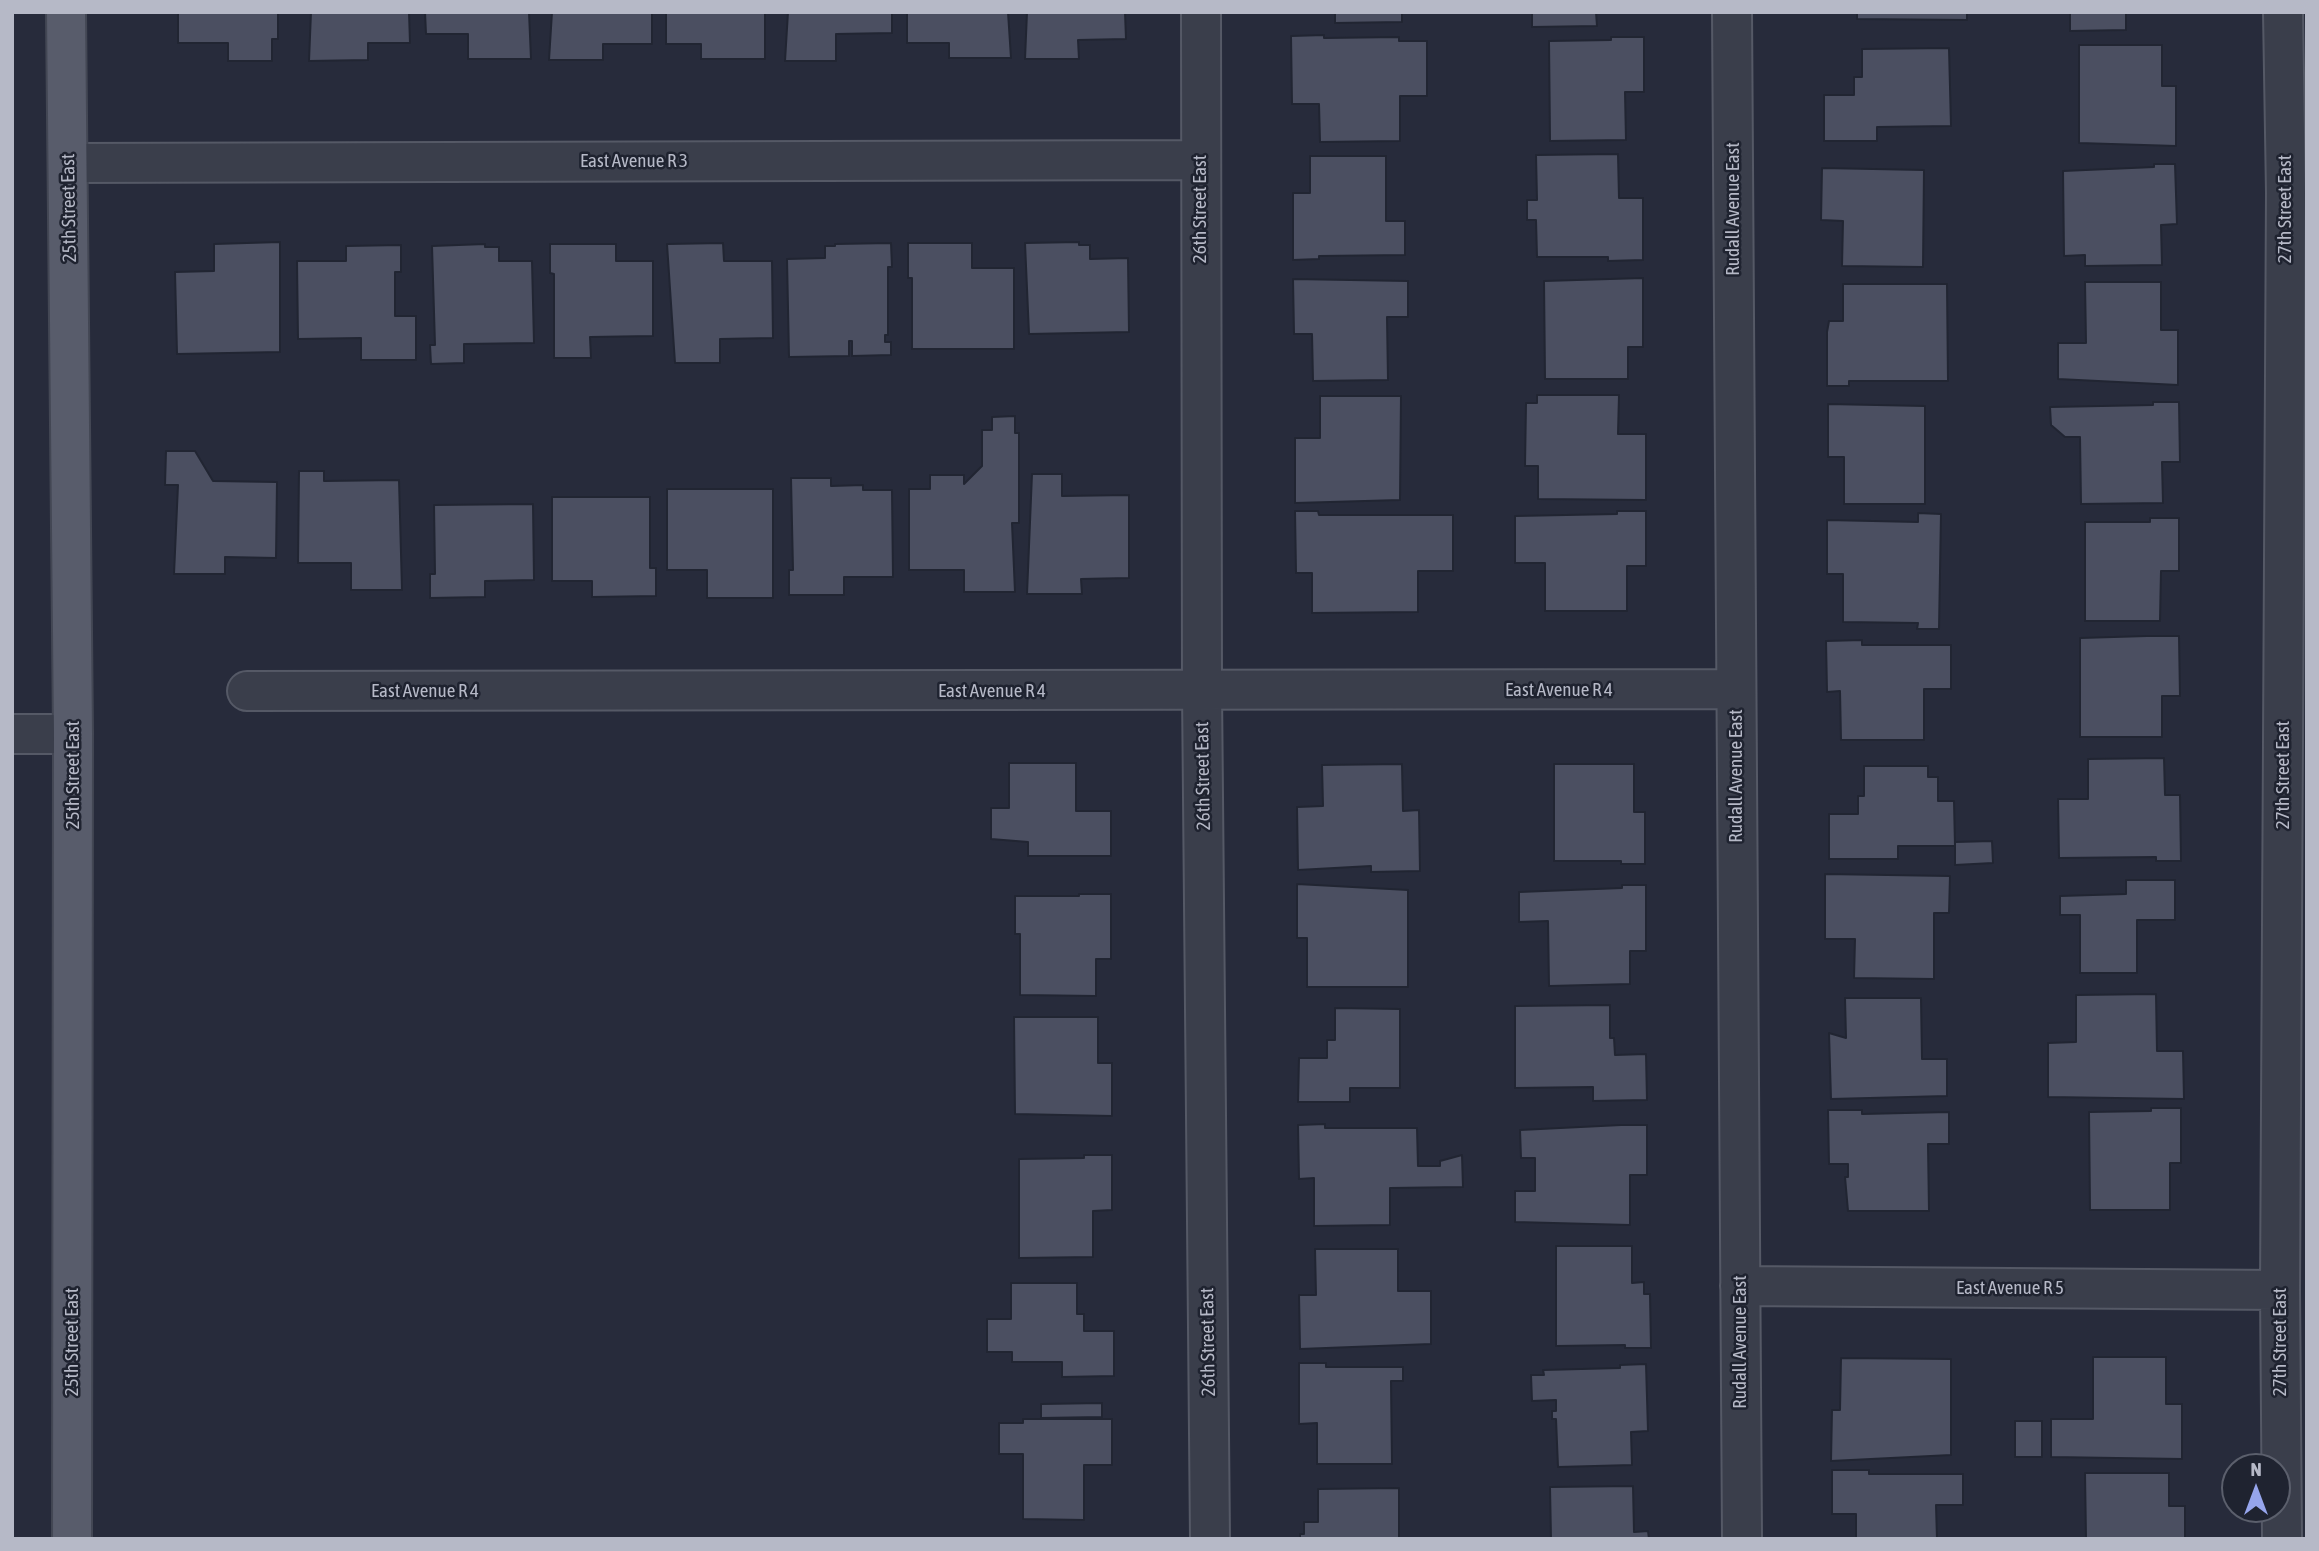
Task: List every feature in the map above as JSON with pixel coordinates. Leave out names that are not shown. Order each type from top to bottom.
[{"type":"main road","name":"25th Street East","points":[[66,12],[73,734],[72,1539]]},
{"type":"street","name":"26th Street East","points":[[1200,12],[1202,691],[1210,1539]]},
{"type":"street","name":"Rudall Avenue East","points":[[1732,12],[1742,1539]]},
{"type":"street","name":"27th Street East","points":[[2282,1539],[2293,1353],[2280,1290],[2294,1060],[2296,193],[2283,12]]},
{"type":"street","name":"East Avenue R 3","points":[[69,163],[1199,160]]},
{"type":"street","name":"East Avenue R 4","points":[[247,691],[1735,689]]},
{"type":"street","points":[[12,734],[73,734]]},
{"type":"street","name":"East Avenue R 5","points":[[1740,1286],[2280,1290]]},
{"type":"building","points":[[178,12],[278,12],[278,39],[272,39],[272,61],[228,61],[228,43],[178,43]]},
{"type":"building","points":[[311,12],[409,12],[410,43],[368,43],[368,60],[309,61]]},
{"type":"building","points":[[425,12],[529,12],[531,59],[468,59],[468,34],[426,34]]},
{"type":"building","points":[[552,12],[652,12],[652,44],[603,44],[603,60],[549,60]]},
{"type":"building","points":[[666,12],[765,12],[765,59],[701,59],[701,44],[666,44]]},
{"type":"building","points":[[788,12],[892,12],[892,33],[836,34],[836,61],[785,61]]},
{"type":"building","points":[[907,12],[1008,12],[1011,58],[949,58],[949,43],[907,43]]},
{"type":"building","points":[[1027,12],[1125,12],[1126,39],[1078,40],[1079,59],[1025,59]]},
{"type":"building","points":[[1335,12],[1402,12],[1402,22],[1335,23]]},
{"type":"building","points":[[1532,12],[1596,12],[1597,26],[1532,27]]},
{"type":"building","points":[[1857,12],[1967,12],[1967,20],[1857,19]]},
{"type":"building","points":[[2070,12],[2126,12],[2126,30],[2070,31]]},
{"type":"building","points":[[1324,35],[1324,38],[1399,37],[1399,41],[1427,41],[1427,96],[1400,96],[1400,141],[1320,142],[1319,104],[1292,104],[1291,36]]},
{"type":"building","points":[[1611,37],[1644,37],[1644,92],[1625,92],[1626,140],[1550,141],[1549,41],[1611,40]]},
{"type":"building","points":[[2079,45],[2162,45],[2162,86],[2176,86],[2176,146],[2079,143]]},
{"type":"building","points":[[1949,48],[1951,126],[1877,127],[1877,141],[1824,141],[1824,95],[1854,95],[1854,77],[1862,77],[1862,49]]},
{"type":"building","points":[[1618,154],[1619,198],[1643,198],[1643,260],[1537,257],[1536,220],[1527,220],[1527,200],[1537,200],[1536,155]]},
{"type":"building","points":[[1310,156],[1386,156],[1386,221],[1405,221],[1405,255],[1319,256],[1319,259],[1293,260],[1293,193],[1310,193]]},
{"type":"building","points":[[2154,164],[2175,164],[2177,224],[2161,225],[2162,265],[2085,266],[2085,255],[2064,256],[2063,171],[2154,167]]},
{"type":"building","points":[[1822,168],[1924,170],[1923,267],[1842,266],[1843,221],[1821,220]]},
{"type":"building","points":[[280,242],[280,352],[177,354],[175,272],[214,271],[214,244]]},
{"type":"building","points":[[1079,242],[1079,245],[1090,245],[1090,259],[1128,258],[1129,332],[1029,334],[1025,243]]},
{"type":"building","points":[[723,243],[724,261],[772,261],[773,338],[720,339],[720,363],[675,363],[667,244]]},
{"type":"building","points":[[891,243],[892,267],[888,267],[888,335],[885,335],[885,342],[891,342],[891,355],[852,356],[852,341],[849,341],[849,356],[789,357],[787,259],[825,258],[825,246],[835,244]]},
{"type":"building","points":[[908,243],[972,243],[972,268],[1014,268],[1014,349],[912,349],[912,278],[908,278]]},
{"type":"building","points":[[485,244],[485,247],[499,247],[499,261],[532,261],[534,343],[464,344],[464,363],[431,364],[430,345],[435,345],[432,246]]},
{"type":"building","points":[[550,244],[616,244],[616,261],[653,261],[653,336],[590,337],[591,358],[554,358],[554,274],[550,273]]},
{"type":"building","points":[[401,245],[401,272],[395,272],[395,316],[416,316],[416,360],[361,360],[361,338],[298,339],[297,261],[346,261],[346,246]]},
{"type":"building","points":[[1643,278],[1643,347],[1628,347],[1628,379],[1545,379],[1544,281]]},
{"type":"building","points":[[1293,279],[1408,281],[1408,317],[1387,317],[1388,380],[1313,381],[1312,334],[1294,334]]},
{"type":"building","points":[[2085,282],[2161,282],[2161,330],[2178,330],[2178,385],[2058,379],[2058,343],[2086,343]]},
{"type":"building","points":[[1843,284],[1947,284],[1948,381],[1849,381],[1849,386],[1827,386],[1827,332],[1829,321],[1843,321]]},
{"type":"building","points":[[1537,395],[1619,395],[1618,434],[1646,434],[1646,500],[1538,499],[1538,466],[1525,466],[1526,403],[1537,403]]},
{"type":"building","points":[[1320,396],[1401,396],[1400,500],[1295,503],[1295,438],[1320,438]]},
{"type":"building","points":[[2153,402],[2179,402],[2180,462],[2162,462],[2163,503],[2081,504],[2080,437],[2065,437],[2051,425],[2050,407],[2153,405]]},
{"type":"building","points":[[1828,404],[1925,406],[1925,504],[1844,504],[1844,457],[1828,457]]},
{"type":"building","points":[[1015,416],[1015,433],[1019,433],[1019,523],[1012,523],[1015,592],[964,592],[964,570],[909,570],[909,489],[930,489],[930,475],[964,475],[964,484],[982,466],[982,430],[992,430],[992,417]]},
{"type":"building","points":[[166,451],[195,451],[213,481],[277,482],[276,558],[225,557],[225,574],[174,574],[178,485],[165,485]]},
{"type":"building","points":[[299,471],[324,471],[324,481],[399,480],[402,590],[351,590],[351,563],[298,563]]},
{"type":"building","points":[[1032,474],[1062,474],[1062,496],[1129,495],[1129,578],[1081,579],[1082,594],[1027,594]]},
{"type":"building","points":[[791,478],[831,478],[831,486],[863,485],[863,490],[892,490],[893,577],[844,577],[844,595],[789,595],[789,570],[793,570]]},
{"type":"building","points":[[667,489],[773,489],[773,598],[707,598],[707,570],[667,570]]},
{"type":"building","points":[[552,497],[650,497],[650,568],[656,568],[656,596],[592,597],[592,581],[552,581]]},
{"type":"building","points":[[533,504],[534,580],[485,581],[485,597],[430,598],[430,574],[435,574],[434,505]]},
{"type":"building","points":[[1295,511],[1318,511],[1319,515],[1453,515],[1453,571],[1418,571],[1418,612],[1312,613],[1312,573],[1296,573]]},
{"type":"building","points":[[1617,511],[1646,511],[1646,566],[1627,566],[1627,611],[1545,611],[1545,563],[1515,563],[1515,516],[1617,514]]},
{"type":"building","points":[[1918,513],[1941,514],[1939,629],[1917,629],[1918,623],[1843,622],[1843,574],[1827,574],[1827,520],[1918,522]]},
{"type":"building","points":[[2150,518],[2179,518],[2179,571],[2161,571],[2160,621],[2085,621],[2085,522],[2150,522]]},
{"type":"building","points":[[2179,636],[2180,696],[2162,696],[2162,737],[2080,737],[2080,638]]},
{"type":"building","points":[[1862,640],[1862,645],[1951,645],[1951,689],[1924,689],[1924,740],[1841,740],[1840,691],[1827,692],[1826,641]]},
{"type":"building","points":[[2164,758],[2165,795],[2180,795],[2181,861],[2156,861],[2156,857],[2059,858],[2058,799],[2088,799],[2088,759]]},
{"type":"building","points":[[1009,763],[1076,763],[1076,811],[1111,811],[1111,856],[1028,856],[1028,842],[991,839],[991,808],[1009,808]]},
{"type":"building","points":[[1402,764],[1403,811],[1419,810],[1420,871],[1371,872],[1371,866],[1298,870],[1297,807],[1323,806],[1322,765]]},
{"type":"building","points":[[1554,764],[1634,764],[1634,812],[1645,812],[1645,864],[1621,864],[1621,861],[1554,861]]},
{"type":"building","points":[[1864,766],[1928,766],[1928,777],[1938,777],[1938,801],[1954,801],[1955,846],[1898,846],[1898,859],[1829,859],[1829,814],[1858,814],[1858,796],[1864,796]]},
{"type":"building","points":[[1992,841],[1993,863],[1955,865],[1955,842]]},
{"type":"building","points":[[1825,874],[1950,876],[1949,913],[1934,913],[1934,979],[1854,978],[1855,939],[1825,939]]},
{"type":"building","points":[[2126,880],[2175,880],[2175,920],[2137,920],[2137,973],[2080,973],[2080,915],[2060,915],[2060,896],[2126,894]]},
{"type":"building","points":[[1297,884],[1408,890],[1408,987],[1307,987],[1307,938],[1297,938]]},
{"type":"building","points":[[1622,885],[1646,885],[1646,951],[1630,951],[1630,984],[1549,986],[1548,921],[1519,922],[1519,892],[1622,888]]},
{"type":"building","points":[[1111,894],[1111,959],[1096,959],[1096,996],[1020,995],[1020,934],[1015,934],[1015,896]]},
{"type":"building","points":[[2156,994],[2157,1051],[2183,1051],[2184,1099],[2048,1097],[2048,1043],[2076,1042],[2076,995]]},
{"type":"building","points":[[1845,998],[1921,998],[1922,1059],[1947,1059],[1947,1096],[1831,1099],[1829,1033],[1846,1038]]},
{"type":"building","points":[[1610,1005],[1610,1038],[1614,1038],[1615,1055],[1646,1054],[1647,1100],[1593,1101],[1593,1087],[1515,1088],[1515,1006]]},
{"type":"building","points":[[1335,1008],[1400,1009],[1400,1088],[1350,1088],[1350,1102],[1298,1102],[1299,1058],[1327,1058],[1327,1040],[1335,1040]]},
{"type":"building","points":[[1014,1017],[1098,1017],[1098,1063],[1112,1063],[1112,1116],[1015,1114]]},
{"type":"building","points":[[2151,1108],[2181,1108],[2181,1163],[2170,1163],[2170,1210],[2090,1210],[2089,1112],[2151,1111]]},
{"type":"building","points":[[1828,1110],[1862,1110],[1862,1114],[1949,1112],[1949,1144],[1928,1144],[1929,1211],[1848,1211],[1845,1177],[1848,1177],[1848,1164],[1829,1164]]},
{"type":"building","points":[[1325,1124],[1325,1128],[1417,1128],[1418,1166],[1440,1166],[1440,1161],[1462,1155],[1463,1187],[1390,1188],[1390,1225],[1314,1226],[1314,1178],[1299,1179],[1298,1125]]},
{"type":"building","points":[[1647,1125],[1647,1175],[1630,1175],[1630,1225],[1515,1222],[1515,1191],[1535,1191],[1535,1158],[1521,1158],[1520,1130]]},
{"type":"building","points":[[1084,1155],[1112,1155],[1112,1210],[1093,1211],[1093,1257],[1019,1258],[1019,1159],[1084,1158]]},
{"type":"building","points":[[1556,1246],[1632,1246],[1632,1283],[1644,1282],[1644,1294],[1650,1294],[1651,1348],[1625,1348],[1625,1345],[1556,1346]]},
{"type":"building","points":[[1315,1249],[1398,1249],[1398,1291],[1431,1291],[1431,1344],[1300,1349],[1299,1295],[1316,1295]]},
{"type":"building","points":[[1011,1283],[1077,1283],[1077,1314],[1084,1314],[1084,1331],[1114,1331],[1114,1376],[1062,1377],[1062,1362],[1012,1362],[1012,1352],[987,1352],[987,1319],[1011,1319]]},
{"type":"building","points":[[2093,1357],[2166,1357],[2166,1404],[2182,1404],[2182,1459],[2051,1457],[2051,1419],[2093,1419]]},
{"type":"building","points":[[1841,1358],[1951,1359],[1951,1455],[1831,1461],[1832,1410],[1840,1410]]},
{"type":"building","points":[[1299,1363],[1326,1363],[1326,1367],[1403,1367],[1403,1381],[1391,1381],[1392,1464],[1317,1464],[1317,1423],[1299,1424]]},
{"type":"building","points":[[1646,1364],[1648,1431],[1631,1432],[1632,1465],[1558,1467],[1556,1419],[1552,1419],[1552,1411],[1556,1411],[1556,1400],[1532,1401],[1531,1375],[1544,1375],[1543,1370],[1620,1368],[1620,1365]]},
{"type":"building","points":[[1102,1403],[1102,1417],[1041,1418],[1041,1404]]},
{"type":"building","points":[[1023,1419],[1112,1419],[1112,1465],[1084,1465],[1084,1520],[1023,1519],[1023,1454],[999,1454],[999,1423],[1023,1423]]},
{"type":"building","points":[[2015,1421],[2042,1421],[2042,1457],[2015,1457]]},
{"type":"building","points":[[1832,1470],[1869,1470],[1869,1474],[1963,1474],[1963,1505],[1936,1505],[1937,1539],[1856,1539],[1856,1514],[1832,1514]]},
{"type":"building","points":[[2085,1473],[2169,1473],[2169,1506],[2185,1506],[2185,1539],[2086,1539]]},
{"type":"building","points":[[1633,1486],[1634,1532],[1648,1531],[1649,1539],[1551,1539],[1550,1487]]},
{"type":"building","points":[[1399,1488],[1399,1539],[1300,1539],[1300,1534],[1304,1534],[1304,1522],[1318,1522],[1318,1489]]}]
